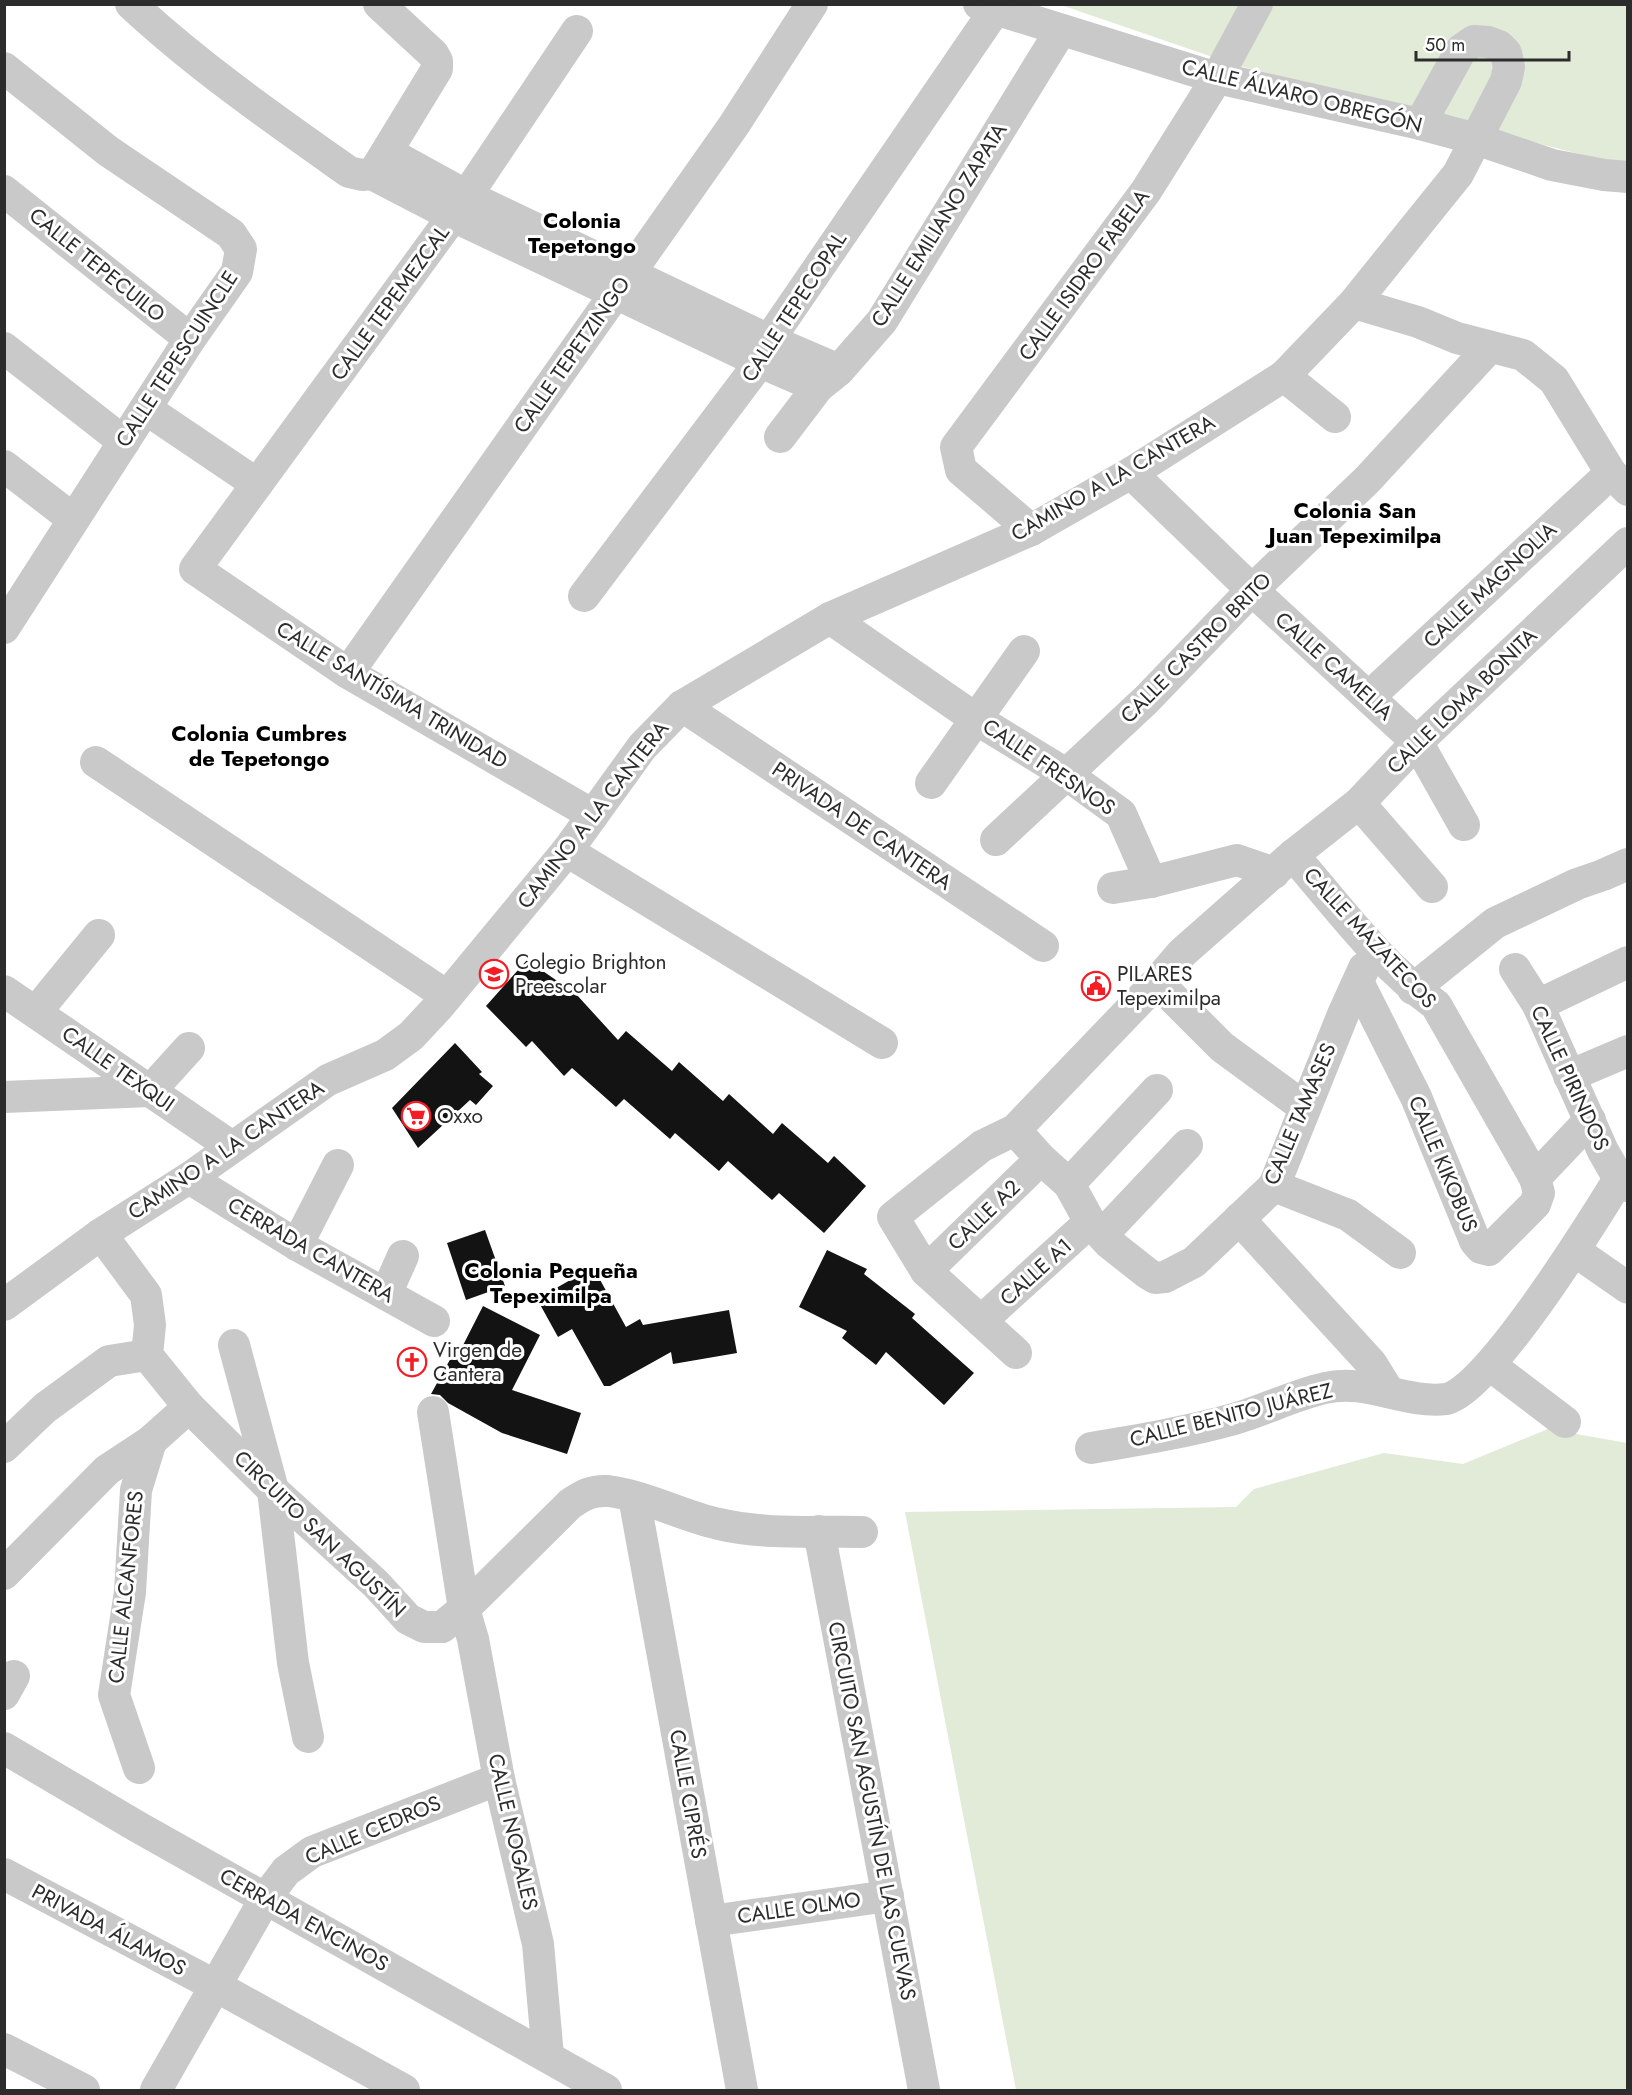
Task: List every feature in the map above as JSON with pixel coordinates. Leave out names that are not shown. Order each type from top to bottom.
[{"type":"street","points":[[131,4],[171,42],[274,119],[349,172],[362,175],[380,163],[437,69],[437,61],[433,54],[379,4]]},
{"type":"street","name":"CALLE TEPETZINGO","points":[[348,673],[734,125],[813,4]]},
{"type":"street","name":"CALLE ISIDRO FABELA","points":[[1031,530],[961,470],[956,447],[1146,191],[1217,78],[1257,4]]},
{"type":"street","name":"CALLE ÁLVARO OBREGÓN","points":[[987,7],[1217,78],[1420,124],[1476,139],[1552,165],[1628,177]]},
{"type":"street","name":"CALLE TEPECOPAL","points":[[584,597],[764,351],[987,7]]},
{"type":"street","name":"CALLE EMILIANO ZAPATA","points":[[780,437],[882,321],[1061,30]]},
{"type":"street","name":"CALLE TEPEMEZCAL","points":[[195,569],[460,206],[577,31]]},
{"type":"street","name":"CAMINO A LA CANTERA","points":[[4,1305],[101,1234],[189,1179],[328,1080],[385,1055],[411,1036],[567,851],[642,747],[682,706],[830,618],[1031,530],[1131,473],[1284,376],[1354,303],[1458,174],[1506,81],[1509,67],[1506,53],[1499,46],[1474,41],[1461,50],[1420,124]]},
{"type":"street","name":"CALLE TEPESCUINCLE","points":[[4,68],[108,151],[231,234],[241,249],[237,272],[190,339],[146,409],[8,615]]},
{"type":"street","points":[[380,163],[460,206],[764,351],[829,379]]},
{"type":"street","name":"CALLE TEPECUILO","points":[[4,191],[190,339]]},
{"type":"street","points":[[1354,303],[1418,322],[1457,338],[1523,355],[1554,380],[1619,481]]},
{"type":"street","name":"CALLE CASTRO BRITO","points":[[996,840],[1146,700],[1252,590],[1367,480],[1490,347]]},
{"type":"street","points":[[4,348],[124,442]]},
{"type":"street","points":[[1284,376],[1335,417]]},
{"type":"street","points":[[146,409],[257,484]]},
{"type":"street","points":[[4,466],[73,519]]},
{"type":"street","name":"CALLE CAMELIA","points":[[1131,473],[1252,590],[1417,741],[1464,825]]},
{"type":"street","name":"CALLE MAGNOLIA","points":[[1370,696],[1619,481]]},
{"type":"street","name":"CALLE LOMA BONITA","points":[[1015,1130],[1182,953],[1284,864],[1359,803],[1417,741],[1628,543]]},
{"type":"street","name":"CALLE SANTÍSIMA TRINIDAD","points":[[195,569],[348,673],[593,815]]},
{"type":"street","name":"CALLE FRESNOS","points":[[830,618],[976,719],[1066,774],[1121,814],[1151,882]]},
{"type":"street","name":"CALLE FRESNOS","points":[[931,783],[1024,651]]},
{"type":"street","name":"PRIVADA DE CANTERA","points":[[682,706],[1043,946]]},
{"type":"street","points":[[96,762],[447,996]]},
{"type":"street","points":[[1359,803],[1432,887]]},
{"type":"street","points":[[567,851],[882,1043]]},
{"type":"street","points":[[1113,888],[1151,882],[1238,860],[1284,864]]},
{"type":"street","name":"CALLE MAZATECOS","points":[[1284,864],[1374,948],[1413,989],[1436,1005],[1535,1178]]},
{"type":"street","points":[[1413,989],[1505,947],[1577,884],[1628,864]]},
{"type":"street","points":[[36,1012],[99,934]]},
{"type":"street","name":"CALLE PIRINDOS","points":[[1505,947],[1538,1005],[1590,1120],[1616,1145],[1623,1182]]},
{"type":"street","name":"CALLE TAMASES","points":[[1096,1229],[1147,1273],[1155,1278],[1165,1277],[1194,1262],[1274,1186],[1304,1107],[1374,948]]},
{"type":"street","points":[[1538,1005],[1628,962]]},
{"type":"street","points":[[1157,982],[1222,1047],[1304,1107]]},
{"type":"street","name":"CALLE KIKOBUS","points":[[1358,982],[1416,1097],[1474,1241],[1481,1248],[1489,1250],[1535,1204],[1539,1193],[1535,1178]]},
{"type":"street","name":"CALLE TEXQUI","points":[[4,991],[232,1147]]},
{"type":"street","points":[[4,1097],[150,1091],[189,1048]]},
{"type":"street","points":[[1569,1076],[1628,1051]]},
{"type":"street","points":[[1069,1184],[1157,1090]]},
{"type":"street","points":[[1535,1178],[1590,1120]]},
{"type":"street","points":[[1016,1353],[926,1271],[893,1217],[982,1146],[1015,1130],[1041,1159],[1069,1184],[1096,1229]]},
{"type":"street","name":"CALLE A1","points":[[981,1321],[1096,1229],[1187,1145]]},
{"type":"street","name":"CALLE A2","points":[[926,1271],[1041,1159]]},
{"type":"street","points":[[297,1245],[338,1165]]},
{"type":"street","name":"CERRADA CANTERA","points":[[189,1179],[297,1245],[434,1321]]},
{"type":"street","name":"CALLE BENITO JUÁREZ","points":[[1091,1448],[1164,1436],[1235,1418],[1326,1388],[1358,1385],[1426,1400],[1449,1399],[1465,1390],[1490,1365],[1623,1182]]},
{"type":"street","points":[[1274,1186],[1348,1215],[1400,1253]]},
{"type":"street","points":[[1239,1220],[1371,1363],[1389,1392]]},
{"type":"street","points":[[4,1447],[45,1408],[109,1361],[147,1354],[150,1325],[146,1295],[101,1234]]},
{"type":"street","points":[[1575,1251],[1628,1287]]},
{"type":"street","points":[[386,1294],[403,1256]]},
{"type":"street","points":[[234,1346],[273,1490],[293,1663],[308,1737]]},
{"type":"street","name":"CIRCUITO SAN AGUSTÍN","points":[[147,1354],[189,1407],[273,1490],[376,1584],[408,1619],[424,1627],[442,1627],[464,1609],[570,1504],[588,1492],[607,1491],[634,1497],[719,1524],[764,1530],[862,1532]]},
{"type":"street","points":[[1490,1365],[1565,1422]]},
{"type":"street","points":[[4,1574],[107,1470],[150,1441],[189,1407]]},
{"type":"street","name":"CALLE NOGALES","points":[[433,1412],[464,1609],[473,1640],[499,1779],[538,1944],[548,2056]]},
{"type":"street","name":"CALLE ALCANFORES","points":[[139,1768],[114,1695],[130,1592],[136,1490],[150,1441]]},
{"type":"street","name":"CALLE CIPRÉS","points":[[634,1497],[741,2091]]},
{"type":"street","name":"CIRCUITO SAN AGUSTÍN DE LAS CUEVAS","points":[[819,1531],[924,2091]]},
{"type":"street","name":"CERRADA ENCINOS","points":[[4,1748],[128,1822],[548,2056],[606,2091]]},
{"type":"street","name":"CALLE CEDROS","points":[[156,2091],[214,1985],[286,1870],[312,1852],[499,1779]]},
{"type":"street","name":"PRIVADA ÁLAMOS","points":[[4,1874],[214,1985]]},
{"type":"street","name":"CALLE OLMO","points":[[711,1921],[888,1896]]},
{"type":"street","points":[[214,1985],[404,2091]]},
{"type":"street","points":[[4,2049],[84,2091]]},
{"type":"green space","points":[[1061,5],[1627,5],[1627,165],[1236,65]]},
{"type":"green space","points":[[1548,1429],[1627,1443],[1627,2090],[1016,2090],[905,1512],[1236,1507],[1254,1489],[1384,1453],[1463,1464]]},
{"type":"building","points":[[527,960],[576,994],[618,1040],[626,1031],[672,1071],[679,1062],[723,1101],[729,1094],[773,1134],[782,1123],[828,1163],[834,1156],[866,1186],[824,1233],[779,1193],[772,1200],[728,1161],[719,1171],[675,1133],[670,1139],[624,1099],[616,1107],[572,1068],[564,1076],[532,1041],[526,1047],[486,1006]]},
{"type":"building","points":[[455,1043],[482,1072],[479,1074],[493,1086],[476,1105],[470,1100],[418,1148],[392,1108]]},
{"type":"building","points":[[485,1230],[505,1286],[466,1300],[447,1243]]},
{"type":"building","points":[[827,1250],[867,1269],[864,1274],[915,1314],[912,1318],[974,1373],[944,1405],[886,1352],[876,1365],[842,1338],[847,1331],[799,1307]]},
{"type":"building","points":[[593,1267],[626,1327],[640,1319],[643,1325],[729,1310],[737,1353],[673,1364],[671,1352],[610,1386],[604,1386],[572,1329],[558,1337],[537,1299]]},
{"type":"building","points":[[483,1306],[540,1335],[512,1390],[581,1413],[567,1454],[502,1433],[448,1403],[440,1395],[431,1394],[452,1356],[456,1359]]},
{"type":"place","name":"Colegio Brighton Preescolar","points":[[494,974]]},
{"type":"place","name":"PILARES Tepeximilpa","points":[[1096,986]]},
{"type":"place","name":"Oxxo","points":[[416,1116]]},
{"type":"place","name":"Virgen de Cantera","points":[[412,1362]]},
{"type":"district","name":"Colonia Tepetongo","points":[[582,232]]},
{"type":"district","name":"Colonia San Juan Tepeximilpa","points":[[1355,522]]},
{"type":"district","name":"Colonia Cumbres de Tepetongo","points":[[259,746]]},
{"type":"district","name":"Colonia Pequeña Tepeximilpa","points":[[551,1282]]}]
